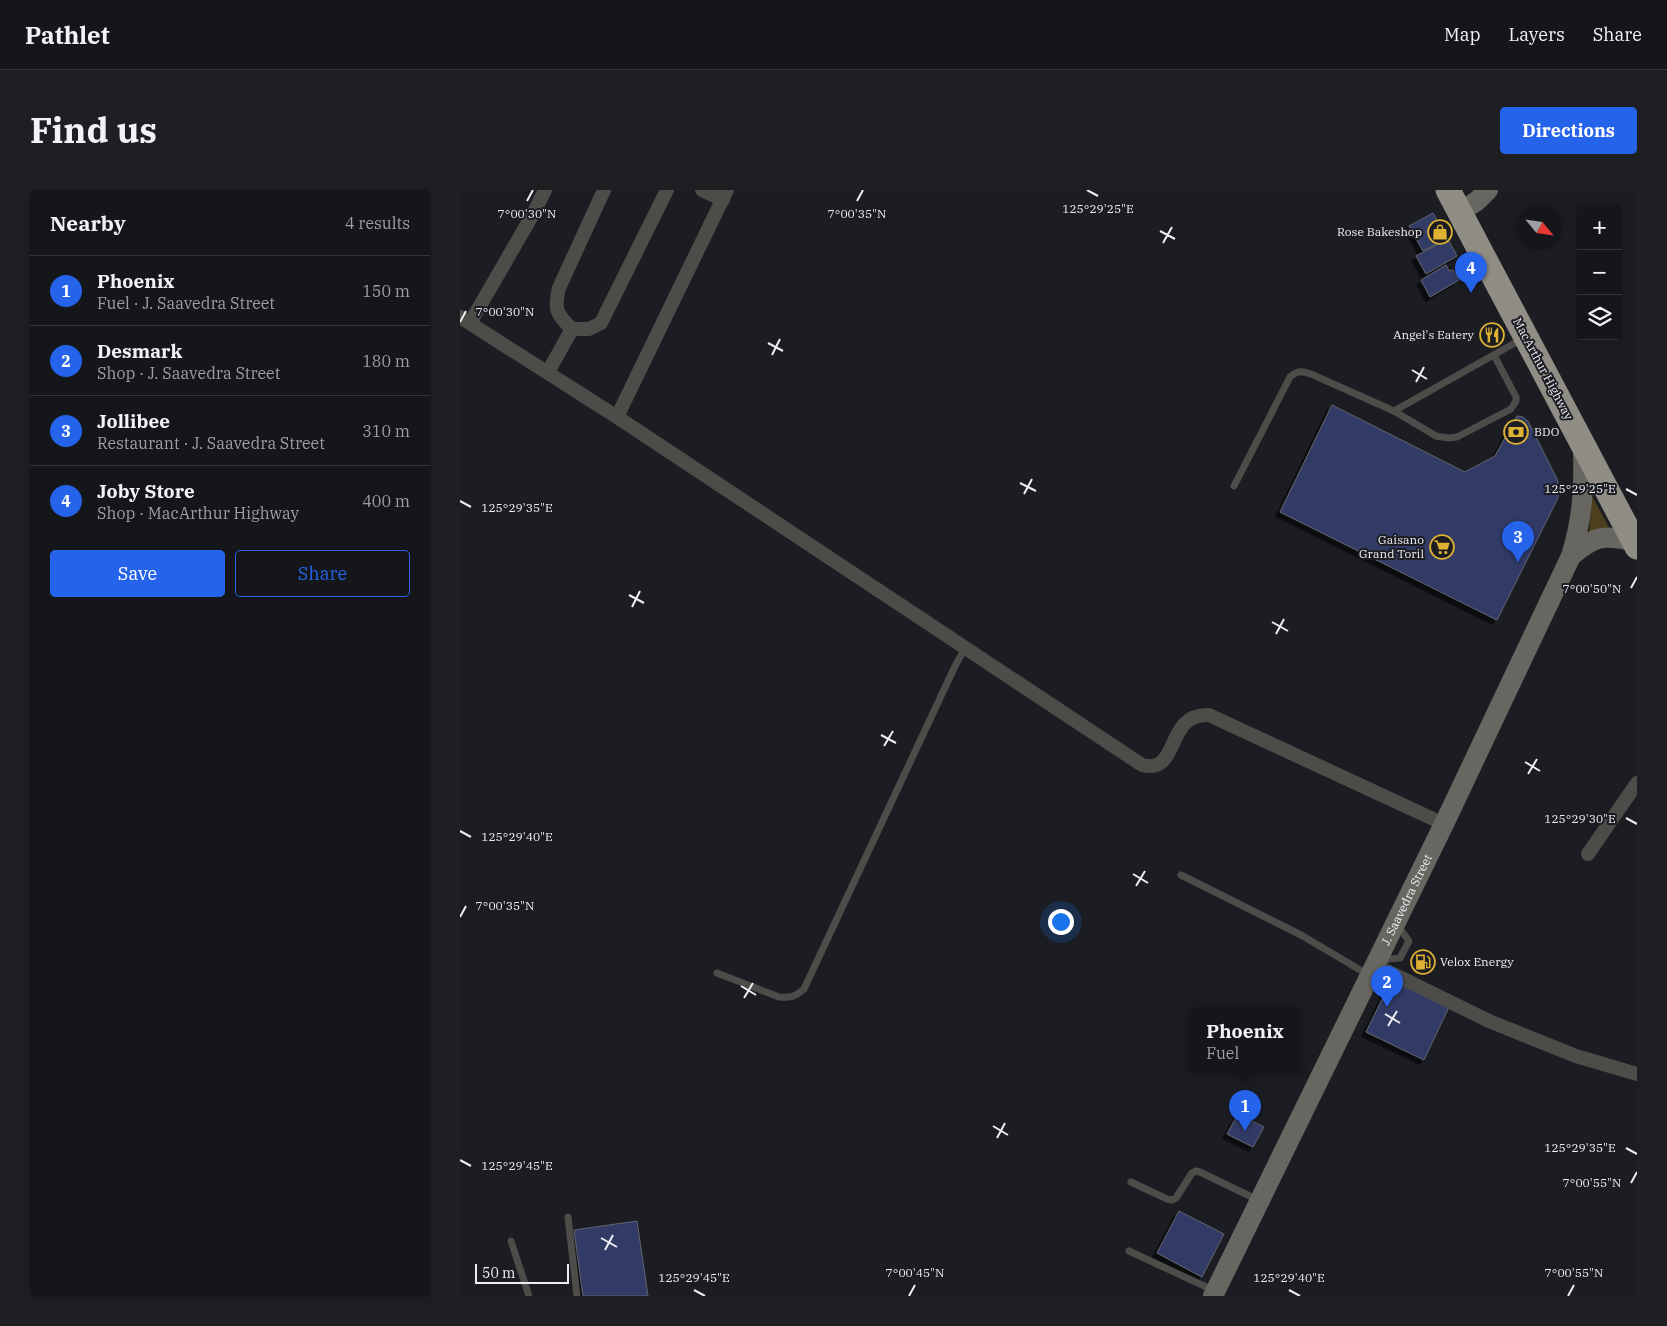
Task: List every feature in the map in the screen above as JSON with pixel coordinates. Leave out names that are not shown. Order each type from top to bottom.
[{"type":"highway","name":"MacArthur Highway","points":[[1448,190],[1635,544]]},
{"type":"main road","points":[[1460,212],[1488,190]]},
{"type":"main road","name":"J. Saavedra Street","points":[[1214,1294],[1396,924],[1571,556],[1583,501],[1582,444]]},
{"type":"main road","name":"J. Saavedra Street","points":[[1571,556],[1589,542],[1602,537],[1635,544]]},
{"type":"street","points":[[545,190],[533,214],[465,320],[617,417],[1142,765],[1158,766],[1165,760],[1182,726],[1190,718],[1199,715],[1209,715],[1444,824]]},
{"type":"street","points":[[604,190],[558,288],[555,304],[562,319],[572,329],[589,329],[600,323],[667,190]]},
{"type":"street","points":[[617,417],[725,195],[702,190]]},
{"type":"street","points":[[548,372],[572,329]]},
{"type":"street","points":[[1588,854],[1637,783]]},
{"type":"street","points":[[1374,967],[1490,1021],[1576,1056],[1637,1074]]},
{"type":"lane","points":[[1394,412],[1526,337]]},
{"type":"lane","points":[[1234,486],[1290,376],[1296,372],[1302,371],[1312,374],[1394,412],[1436,436],[1457,438],[1511,409],[1516,402],[1516,397],[1494,355]]},
{"type":"lane","points":[[717,972],[779,997],[788,998],[796,996],[804,989],[956,664],[966,647]]},
{"type":"lane","points":[[1181,875],[1300,935],[1374,967]]},
{"type":"lane","points":[[1131,1182],[1172,1200],[1176,1198],[1192,1173],[1200,1172],[1260,1201]]},
{"type":"lane","points":[[568,1217],[577,1296]]},
{"type":"lane","points":[[512,1241],[529,1296]]},
{"type":"lane","points":[[1129,1251],[1214,1294]]},
{"type":"shaded area","points":[[1592,496],[1609,527],[1589,532]]},
{"type":"building","points":[[1433,213],[1447,238],[1423,251],[1409,226]]},
{"type":"building","points":[[1448,239],[1457,256],[1426,274],[1416,256]]},
{"type":"building","points":[[1446,265],[1449,271],[1453,270],[1459,280],[1430,297],[1421,280]]},
{"type":"building","name":"Gaisano Grand Toril","points":[[1332,405],[1465,472],[1495,456],[1517,416],[1523,417],[1528,421],[1558,481],[1558,498],[1497,620],[1280,512]]},
{"type":"building","points":[[1392,979],[1449,1007],[1424,1060],[1366,1032]]},
{"type":"building","points":[[1238,1114],[1264,1127],[1253,1147],[1227,1134]]},
{"type":"building","points":[[1179,1211],[1224,1234],[1202,1277],[1157,1253]]},
{"type":"building","points":[[637,1221],[648,1296],[583,1296],[574,1230]]},
{"type":"place","name":"Rose Bakeshop","points":[[1440,232]]},
{"type":"place","name":"Joby Store","points":[[1471,293]]},
{"type":"place","name":"Angel's Eatery","points":[[1492,335]]},
{"type":"place","name":"BDO","points":[[1516,432]]},
{"type":"place","name":"Gaisano Grand Toril","points":[[1442,547]]},
{"type":"place","name":"Jollibee","points":[[1518,562]]},
{"type":"place","name":"Velox Energy","points":[[1423,962]]},
{"type":"place","name":"Desmark","points":[[1387,1007]]},
{"type":"place","name":"Phoenix","points":[[1245,1131]]}]
